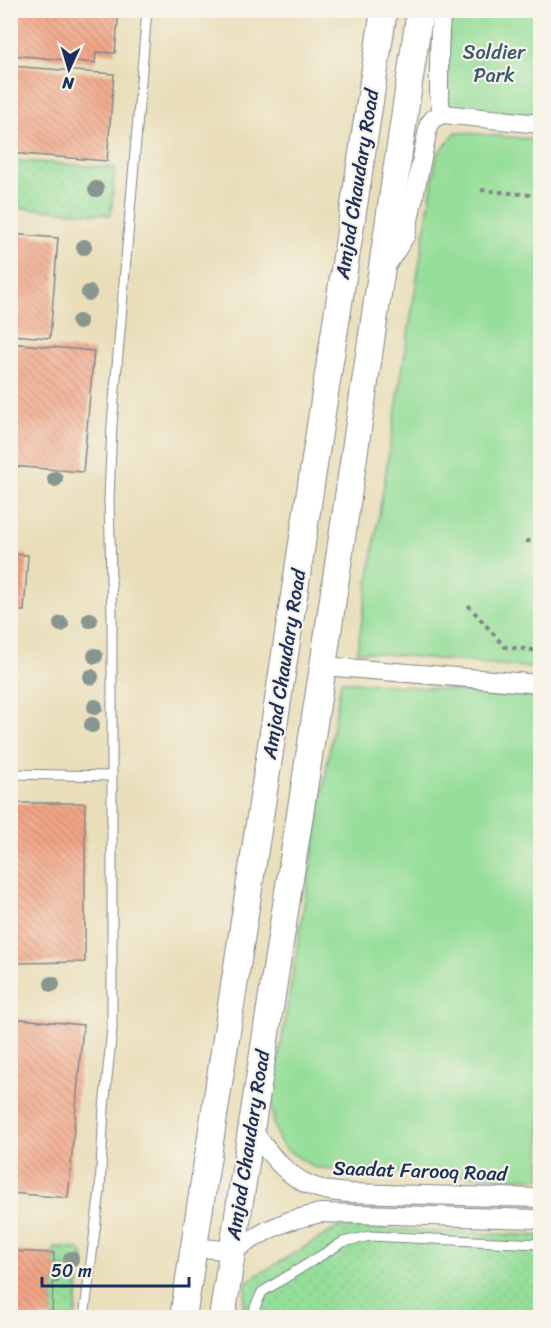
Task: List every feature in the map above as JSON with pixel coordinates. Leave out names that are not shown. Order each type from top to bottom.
[{"type":"main road","name":"Amjad Chaudary Road","points":[[183,1317],[384,10]]},
{"type":"main road","name":"Amjad Chaudary Road","points":[[222,1317],[323,666],[420,10]]},
{"type":"street","points":[[442,10],[439,56],[440,105],[443,114]]},
{"type":"street","points":[[380,276],[406,235],[429,124],[434,118],[443,114],[540,124]]},
{"type":"street","points":[[323,666],[540,684]]},
{"type":"street","name":"Saadat Farooq Road","points":[[251,1127],[265,1149],[282,1167],[303,1182],[325,1190],[349,1193],[540,1198]]},
{"type":"street","points":[[194,1247],[232,1251],[268,1230],[289,1221],[320,1213],[540,1219]]},
{"type":"lane","points":[[84,1317],[100,1190],[104,1108],[112,1029],[112,616],[109,499],[112,425],[147,10]]},
{"type":"lane","points":[[10,774],[112,776]]},
{"type":"lane","points":[[254,1317],[255,1307],[262,1293],[343,1242],[370,1236],[540,1244]]},
{"type":"path","points":[[481,190],[540,196]]},
{"type":"path","points":[[540,369],[536,398],[540,399]]},
{"type":"path","points":[[540,429],[535,460],[540,461]]},
{"type":"path","points":[[526,541],[540,542]]},
{"type":"path","points":[[468,605],[505,647],[540,651]]},
{"type":"green space","name":"Soldier Park","points":[[451,11],[540,11],[540,116],[447,107]]},
{"type":"green space","points":[[456,132],[540,140],[540,669],[357,651],[437,155]]},
{"type":"green space","points":[[10,160],[115,168],[111,215],[11,207]]},
{"type":"green space","points":[[341,681],[540,697],[540,1179],[316,1168],[287,1150],[276,1133],[272,1100]]},
{"type":"green space","points":[[339,1227],[540,1236],[540,1317],[242,1318],[247,1281]]},
{"type":"green space","points":[[54,1248],[79,1249],[83,1254],[83,1263],[75,1268],[54,1267]]},
{"type":"green space","points":[[63,1276],[77,1278],[79,1283],[75,1317],[52,1318],[53,1282],[58,1282]]},
{"type":"building","points":[[17,10],[119,10],[115,53],[96,52],[95,63],[13,55]]},
{"type":"building","points":[[10,66],[114,74],[107,161],[10,153]]},
{"type":"building","points":[[10,234],[58,238],[50,338],[10,335]]},
{"type":"building","points":[[10,343],[94,351],[83,472],[10,466]]},
{"type":"building","points":[[10,554],[28,555],[24,611],[10,610]]},
{"type":"building","points":[[10,803],[85,803],[85,962],[10,963]]},
{"type":"building","points":[[10,1018],[83,1025],[68,1198],[10,1193]]},
{"type":"building","points":[[10,1251],[54,1253],[54,1267],[59,1268],[58,1282],[53,1282],[52,1318],[10,1318]]}]
